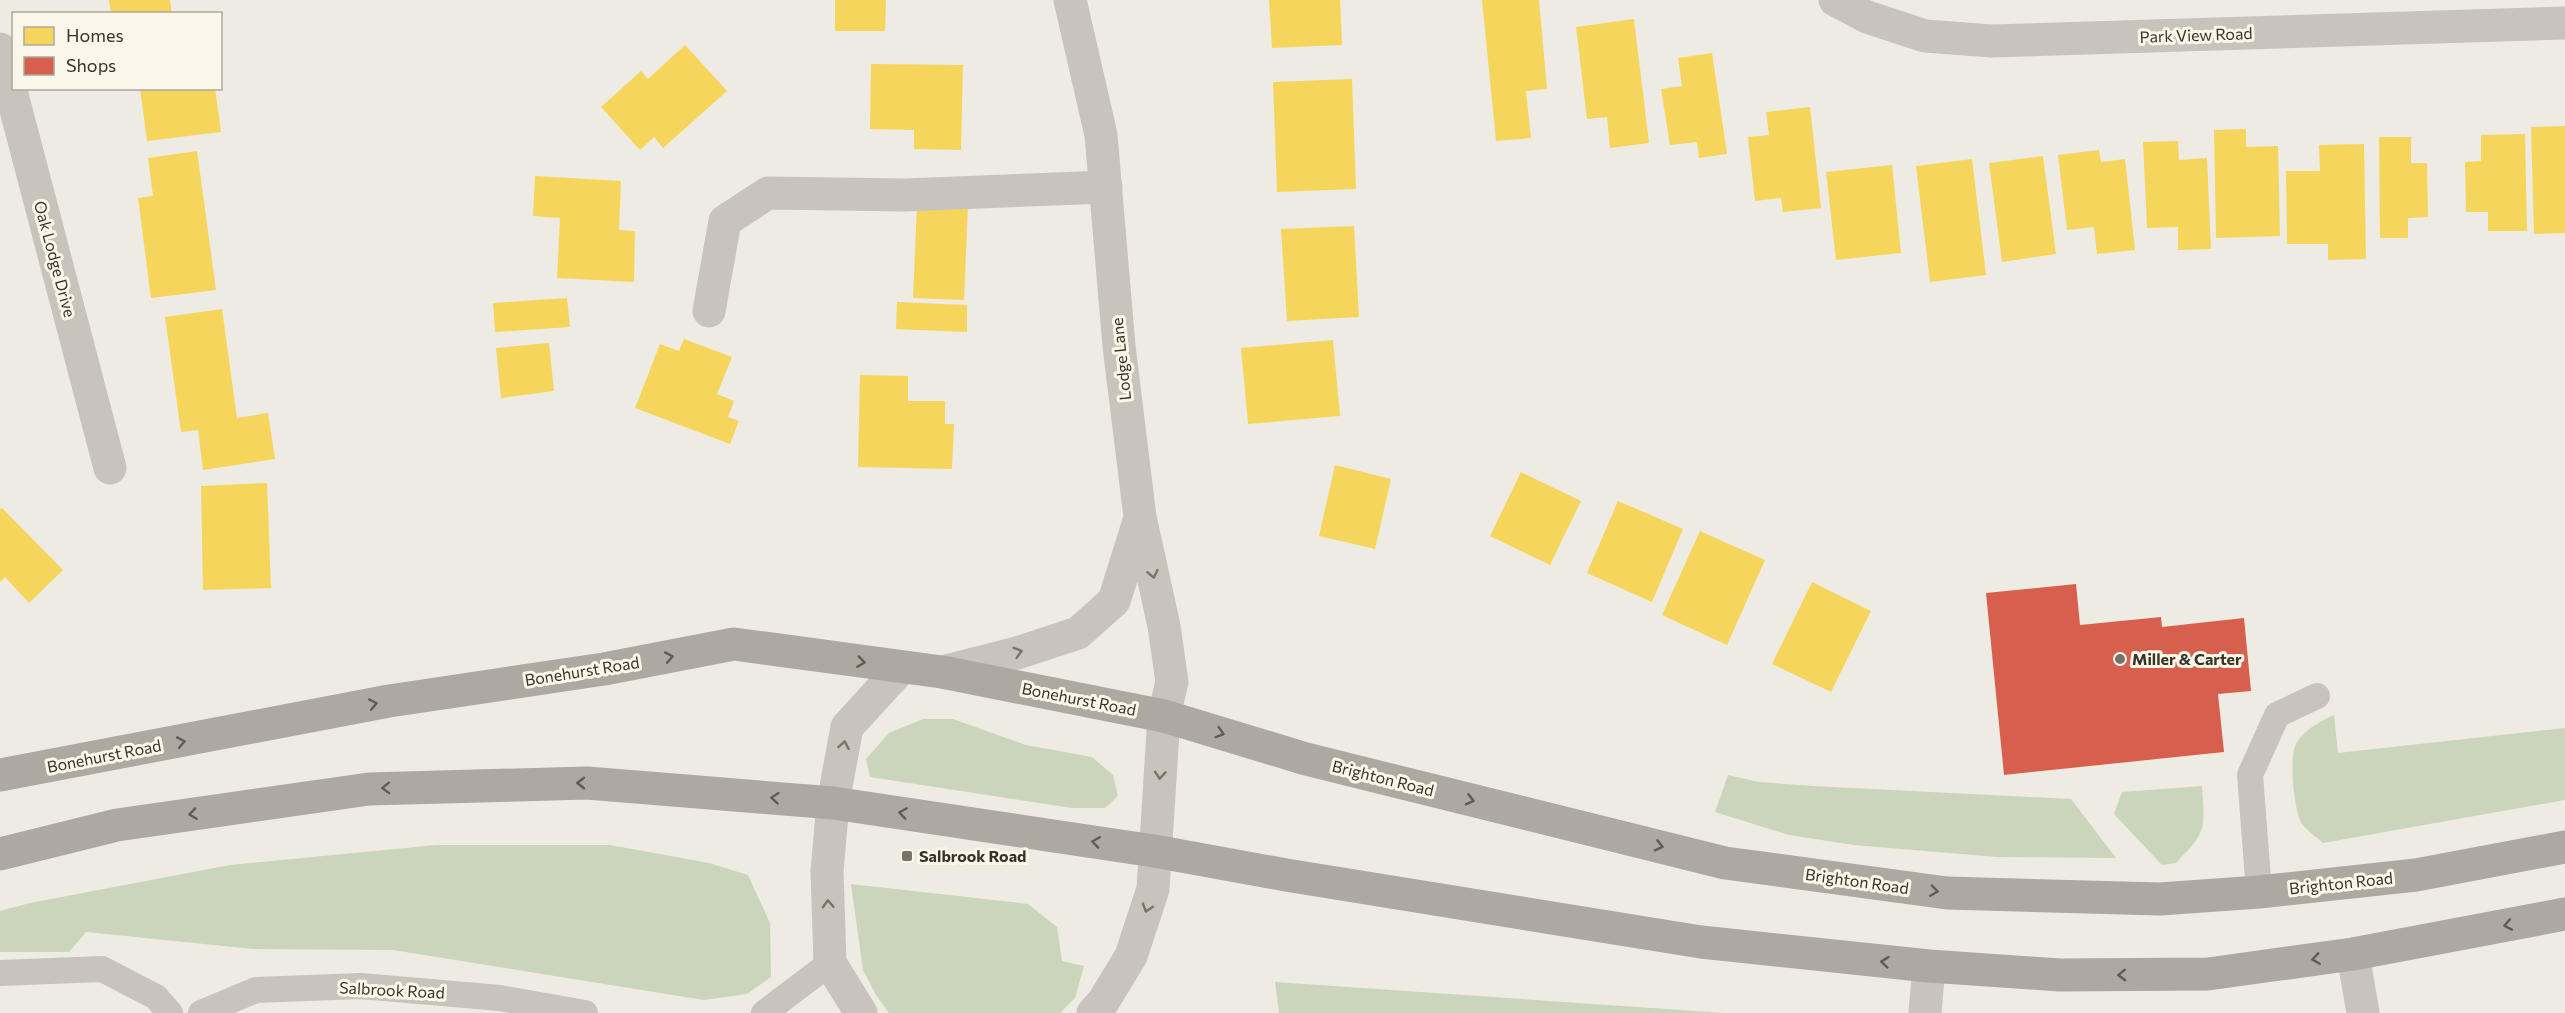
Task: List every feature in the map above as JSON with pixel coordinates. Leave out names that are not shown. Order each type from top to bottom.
[{"type":"main road","name":"Bonehurst Road","points":[[0,775],[389,701],[604,669],[734,644],[942,672],[1164,716]]},
{"type":"main road","name":"Brighton Road","points":[[1164,716],[1306,759],[1725,863],[1947,893],[2160,899],[2259,892],[2416,876],[2565,847]]},
{"type":"main road","points":[[0,854],[117,825],[369,789],[586,783],[833,803],[1154,851],[1286,875],[1701,942],[1929,966],[2060,975],[2208,974],[2353,954],[2565,914]]},
{"type":"street","name":"Lodge Lane","points":[[1070,0],[1101,135],[1119,346],[1140,517],[1164,626],[1172,682],[1164,716]]},
{"type":"street","name":"Park View Road","points":[[1835,0],[1867,17],[1925,36],[1992,41],[2561,16]]},
{"type":"street","name":"Oak Lodge Drive","points":[[0,49],[110,468]]},
{"type":"street","points":[[709,311],[725,221],[768,193],[905,195],[1106,187]]},
{"type":"street","points":[[942,672],[1017,653],[1078,633],[1114,602],[1140,517]]},
{"type":"street","points":[[861,1013],[830,963],[827,871],[833,803],[847,728],[901,668]]},
{"type":"street","points":[[1093,1013],[1103,1002],[1131,956],[1153,889],[1164,716]]},
{"type":"street","points":[[2353,954],[2363,1013]]},
{"type":"street","points":[[1925,1013],[1929,966]]},
{"type":"lane","points":[[2259,892],[2250,775],[2277,715],[2317,696]]},
{"type":"lane","points":[[764,1013],[830,963]]},
{"type":"lane","points":[[0,973],[102,969],[156,997],[170,1013]]},
{"type":"lane","name":"Salbrook Road","points":[[201,1013],[256,990],[362,986],[501,998],[585,1013]]},
{"type":"green space","points":[[2334,715],[2338,753],[2565,728],[2565,800],[2323,843],[2304,827],[2299,817],[2293,783],[2293,759],[2294,749],[2300,737]]},
{"type":"green space","points":[[923,719],[953,719],[1026,745],[1092,757],[1113,775],[1118,796],[1105,808],[1072,808],[870,777],[866,759],[889,733]]},
{"type":"green space","points":[[1728,775],[1759,782],[1813,786],[2071,799],[2116,858],[1997,857],[1854,845],[1789,835],[1715,812]]},
{"type":"green space","points":[[2202,786],[2204,812],[2202,829],[2194,844],[2176,863],[2162,865],[2114,814],[2122,792]]},
{"type":"green space","points":[[436,845],[610,845],[709,863],[748,875],[770,923],[771,977],[747,994],[704,1000],[393,950],[253,949],[86,932],[69,952],[0,952],[0,911],[30,903],[230,865]]},
{"type":"green space","points":[[851,884],[1028,904],[1057,927],[1062,961],[1084,966],[1075,998],[1060,1013],[889,1013],[876,995],[863,970]]},
{"type":"green space","points":[[1275,982],[1724,1013],[1279,1013]]},
{"type":"building: Homes","points":[[109,0],[170,0],[172,12],[111,12]]},
{"type":"building: Homes","points":[[835,0],[886,0],[885,31],[835,31]]},
{"type":"building: Homes","points":[[1269,0],[1340,0],[1342,45],[1272,48]]},
{"type":"building: Homes","points":[[1482,0],[1539,0],[1547,89],[1526,91],[1531,138],[1496,141]]},
{"type":"building: Homes","points":[[1634,19],[1649,143],[1610,148],[1607,117],[1587,119],[1576,27]]},
{"type":"building: Homes","points":[[685,45],[727,91],[663,148],[654,137],[640,150],[601,107],[641,71],[648,79]]},
{"type":"building: Homes","points":[[1712,53],[1727,154],[1699,158],[1697,142],[1670,145],[1661,89],[1682,86],[1678,58]]},
{"type":"building: Homes","points":[[871,64],[963,65],[961,150],[914,149],[914,130],[870,129]]},
{"type":"building: Homes","points":[[1352,79],[1356,189],[1277,192],[1273,82]]},
{"type":"building: Homes","points":[[140,90],[215,90],[221,132],[147,141]]},
{"type":"building: Homes","points":[[1810,107],[1821,208],[1783,212],[1781,198],[1755,201],[1748,137],[1769,135],[1766,112]]},
{"type":"building: Homes","points":[[2565,126],[2565,233],[2534,234],[2531,127]]},
{"type":"building: Homes","points":[[2246,129],[2246,147],[2278,146],[2280,236],[2216,238],[2214,130]]},
{"type":"building: Homes","points":[[2525,134],[2527,231],[2488,231],[2488,212],[2466,212],[2465,162],[2481,161],[2481,135]]},
{"type":"building: Homes","points":[[2379,137],[2411,137],[2411,163],[2427,163],[2428,217],[2408,218],[2408,238],[2380,238]]},
{"type":"building: Homes","points":[[2178,141],[2179,160],[2207,158],[2211,249],[2178,250],[2178,227],[2147,228],[2143,142]]},
{"type":"building: Homes","points":[[2364,144],[2366,259],[2328,260],[2328,244],[2287,244],[2286,171],[2320,171],[2319,145]]},
{"type":"building: Homes","points":[[2099,150],[2101,162],[2125,159],[2135,250],[2097,254],[2094,227],[2067,230],[2058,155]]},
{"type":"building: Homes","points":[[197,151],[216,290],[151,298],[138,198],[153,196],[148,158]]},
{"type":"building: Homes","points":[[2043,156],[2056,254],[2002,262],[1989,163]]},
{"type":"building: Homes","points":[[1972,159],[1986,275],[1930,282],[1916,166]]},
{"type":"building: Homes","points":[[1892,165],[1901,253],[1836,260],[1826,172]]},
{"type":"building: Homes","points":[[535,176],[621,181],[619,230],[635,231],[634,282],[557,278],[560,218],[533,216]]},
{"type":"building: Homes","points":[[917,204],[968,206],[964,300],[913,298]]},
{"type":"building: Homes","points":[[1354,226],[1359,317],[1287,321],[1281,229]]},
{"type":"building: Homes","points":[[567,298],[570,327],[495,332],[493,303]]},
{"type":"building: Homes","points":[[897,302],[967,305],[967,332],[896,329]]},
{"type":"building: Homes","points":[[222,309],[237,418],[268,413],[275,459],[203,470],[198,430],[181,432],[165,317]]},
{"type":"building: Homes","points":[[684,339],[732,357],[717,394],[734,401],[728,417],[739,421],[730,444],[635,408],[660,344],[679,351]]},
{"type":"building: Homes","points":[[1333,340],[1340,416],[1248,424],[1241,348]]},
{"type":"building: Homes","points":[[549,343],[554,391],[501,398],[496,348]]},
{"type":"building: Homes","points":[[860,375],[908,376],[908,401],[945,401],[945,424],[954,424],[952,469],[858,467]]},
{"type":"building: Homes","points":[[1335,465],[1391,479],[1375,549],[1319,536]]},
{"type":"building: Homes","points":[[1521,472],[1581,501],[1550,565],[1490,536]]},
{"type":"building: Homes","points":[[267,483],[271,588],[203,590],[201,486]]},
{"type":"building: Homes","points":[[1618,501],[1683,529],[1652,602],[1587,573]]},
{"type":"building: Homes","points":[[2,508],[63,570],[29,603],[5,577],[0,582],[0,510]]},
{"type":"building: Homes","points":[[1700,531],[1765,560],[1727,645],[1662,615]]},
{"type":"building: Homes","points":[[1812,582],[1871,611],[1831,692],[1772,664]]},
{"type":"building: Shops","name":"Miller & Carter","points":[[2076,584],[2080,625],[2161,617],[2162,627],[2244,618],[2251,691],[2218,694],[2224,752],[2004,775],[1986,593]]},
{"type":"place","name":"Miller & Carter","points":[[2120,659]]},
{"type":"place","name":"Salbrook Road","points":[[907,856]]}]
